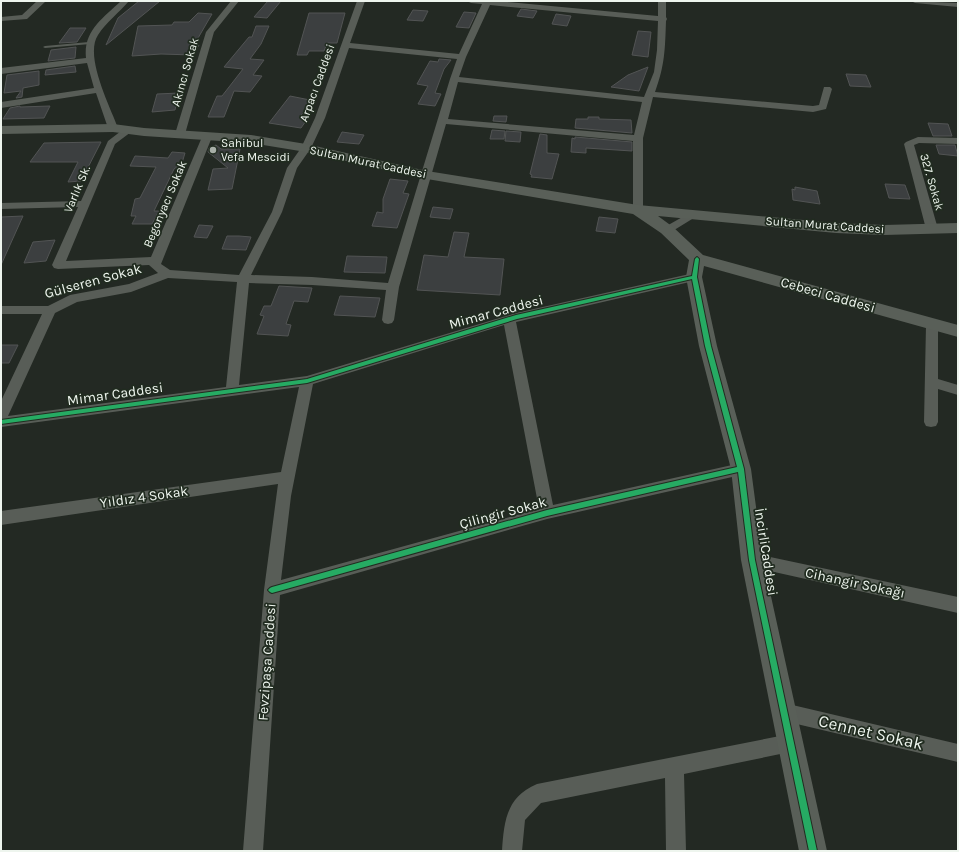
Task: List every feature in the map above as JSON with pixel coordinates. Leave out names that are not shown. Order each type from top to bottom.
[{"type":"street","points":[[1,18],[24,17],[42,1]]},
{"type":"street","points":[[113,128],[90,60],[90,42],[95,33],[124,1]]},
{"type":"street","name":"Akıncı Sokak","points":[[180,134],[210,32],[235,1]]},
{"type":"street","name":"Arpacı Caddesi","points":[[243,279],[277,212],[292,168],[306,148],[320,118],[361,1]]},
{"type":"street","points":[[471,1],[487,3],[556,5],[662,19]]},
{"type":"street","points":[[662,1],[661,50],[658,72],[648,97],[638,138],[638,210],[667,230],[696,268]]},
{"type":"street","points":[[915,1],[958,5]]},
{"type":"street","points":[[388,320],[393,287],[454,80],[462,57],[487,3]]},
{"type":"street","points":[[345,45],[462,57]]},
{"type":"street","points":[[1,72],[90,60]]},
{"type":"street","points":[[454,80],[648,97],[813,109],[823,107],[827,89]]},
{"type":"street","points":[[1,105],[99,90]]},
{"type":"street","points":[[442,121],[638,138]]},
{"type":"street","name":"Sultan Murat Caddesi","points":[[1,130],[113,128],[207,137],[250,139],[306,148],[427,175],[638,210],[836,228],[884,230],[958,228]]},
{"type":"street","name":"Varlık Sk.","points":[[128,130],[111,143],[58,265],[155,261]]},
{"type":"street","name":"Begonyacı Sokak","points":[[167,274],[155,265],[155,261],[207,137]]},
{"type":"street","name":"327. Sokak","points":[[932,229],[909,144],[918,140],[958,141]]},
{"type":"street","points":[[1,206],[85,204]]},
{"type":"street","points":[[667,230],[693,214]]},
{"type":"street","name":"Mimar Caddesi","points":[[1,422],[307,381],[509,320],[696,268]]},
{"type":"street","name":"Cebeci Caddesi","points":[[696,268],[958,331]]},
{"type":"street","name":"İncirliCaddesi","points":[[696,268],[708,346],[742,469],[752,560],[813,851]]},
{"type":"street","points":[[167,274],[243,279],[312,281],[393,287]]},
{"type":"street","name":"Gülseren Sokak","points":[[1,310],[50,310],[74,298],[131,288],[167,274]]},
{"type":"street","points":[[232,390],[243,279]]},
{"type":"street","points":[[1,416],[50,310]]},
{"type":"street","points":[[509,320],[547,513]]},
{"type":"street","points":[[931,422],[932,325]]},
{"type":"street","name":"Fevzipaşa Caddesi","points":[[253,851],[272,590],[283,496],[307,381]]},
{"type":"street","points":[[931,382],[958,390]]},
{"type":"street","name":"Çilingir Sokak","points":[[272,590],[547,513],[742,469]]},
{"type":"street","name":"Yıldız 4 Sokak","points":[[1,518],[288,476]]},
{"type":"street","name":"Cihangir Sokağı","points":[[752,560],[958,605]]},
{"type":"street","name":"Cennet Sokak","points":[[784,712],[958,753]]},
{"type":"street","points":[[512,851],[514,819],[522,805],[537,794],[790,743]]},
{"type":"street","points":[[674,766],[676,851]]},
{"type":"lane","points":[[45,46],[90,42]]},
{"type":"building","points":[[139,1],[160,1],[106,45],[118,18]]},
{"type":"building","points":[[268,1],[281,1],[267,18],[254,17]]},
{"type":"building","points":[[521,9],[537,11],[533,18],[517,16]]},
{"type":"building","points":[[413,10],[428,11],[423,21],[407,20]]},
{"type":"building","points":[[464,12],[476,13],[469,28],[456,27]]},
{"type":"building","points":[[198,13],[212,14],[194,45],[199,45],[193,55],[161,54],[132,56],[138,26],[172,25],[174,22],[189,22]]},
{"type":"building","points":[[309,13],[345,13],[337,43],[327,43],[324,51],[309,51],[307,55],[297,55]]},
{"type":"building","points":[[556,14],[571,16],[567,26],[552,24]]},
{"type":"building","points":[[256,26],[269,26],[261,44],[250,59],[264,60],[253,75],[262,76],[250,92],[234,91],[224,117],[208,117],[217,96],[222,96],[243,69],[224,67],[249,37],[252,37]]},
{"type":"building","points":[[70,28],[86,28],[77,42],[59,43]]},
{"type":"building","points":[[638,31],[651,32],[648,57],[632,55]]},
{"type":"building","points":[[76,47],[75,58],[48,61],[51,50]]},
{"type":"building","points":[[439,59],[451,60],[444,69],[435,93],[441,94],[435,106],[418,104],[428,86],[417,84],[430,61],[438,62]]},
{"type":"building","points":[[75,66],[76,72],[45,75],[46,70]]},
{"type":"building","points":[[648,67],[639,91],[611,87],[628,75]]},
{"type":"building","points":[[39,71],[39,85],[23,88],[22,97],[16,98],[21,91],[4,93],[7,75]]},
{"type":"building","points":[[846,74],[866,75],[871,87],[850,86]]},
{"type":"building","points":[[179,93],[175,110],[152,112],[157,94]]},
{"type":"building","points":[[290,96],[315,101],[299,117],[308,118],[301,128],[269,123]]},
{"type":"building","points":[[20,106],[50,106],[44,118],[3,119],[10,108]]},
{"type":"building","points":[[494,116],[507,116],[506,122],[493,121]]},
{"type":"building","points":[[588,117],[599,117],[599,119],[631,120],[632,133],[575,128],[576,119],[588,119]]},
{"type":"building","points":[[928,123],[948,124],[952,136],[933,136]]},
{"type":"building","points":[[492,130],[505,131],[504,139],[490,139]]},
{"type":"building","points":[[506,131],[521,132],[520,142],[505,141]]},
{"type":"building","points":[[342,132],[364,135],[359,144],[337,142]]},
{"type":"building","points":[[540,134],[547,135],[547,153],[559,154],[552,179],[531,177],[532,175],[530,174]]},
{"type":"building","points":[[575,137],[632,142],[632,151],[586,148],[586,153],[571,152],[572,138],[575,139]]},
{"type":"building","points":[[101,142],[81,181],[68,182],[78,162],[30,162],[44,143]]},
{"type":"building","points":[[216,145],[221,149],[240,149],[232,189],[208,190],[213,169],[228,168],[208,152],[209,148]]},
{"type":"building","points":[[936,145],[955,145],[958,156],[939,154]]},
{"type":"building","points":[[172,152],[185,153],[182,163],[174,169],[154,211],[159,211],[152,224],[132,224],[136,216],[131,216],[135,199],[140,198],[156,167],[130,166],[135,156],[168,158]]},
{"type":"building","points":[[390,179],[408,181],[403,193],[409,194],[397,228],[372,226],[377,212],[383,213],[383,199]]},
{"type":"building","points":[[885,184],[905,185],[910,199],[889,198]]},
{"type":"building","points":[[795,187],[817,191],[820,204],[793,200],[792,189],[795,190]]},
{"type":"building","points":[[433,207],[453,209],[450,219],[430,217]]},
{"type":"building","points":[[23,216],[1,265],[1,217]]},
{"type":"building","points":[[599,217],[618,219],[615,233],[596,231]]},
{"type":"building","points":[[199,225],[213,226],[207,238],[194,237]]},
{"type":"building","points":[[454,232],[469,233],[464,257],[504,259],[500,295],[417,290],[424,255],[448,257]]},
{"type":"building","points":[[227,236],[251,237],[246,250],[222,249]]},
{"type":"building","points":[[55,240],[46,261],[24,263],[33,242]]},
{"type":"building","points":[[347,256],[387,257],[385,273],[344,272]]},
{"type":"building","points":[[279,286],[312,288],[308,302],[294,301],[286,324],[291,325],[288,336],[257,334],[264,316],[260,315],[264,306],[271,306]]},
{"type":"building","points":[[340,296],[380,298],[375,317],[334,315]]},
{"type":"building","points":[[1,345],[18,345],[9,363],[1,363]]},
{"type":"cycle path","points":[[697,259],[694,277],[708,346],[741,469],[752,560],[813,851]]},
{"type":"cycle path","points":[[1,422],[307,381],[516,317],[694,277]]},
{"type":"cycle path","points":[[272,590],[547,513],[741,469]]},
{"type":"place","name":"Sahibul Vefa Mescidi","points":[[213,150]]}]
